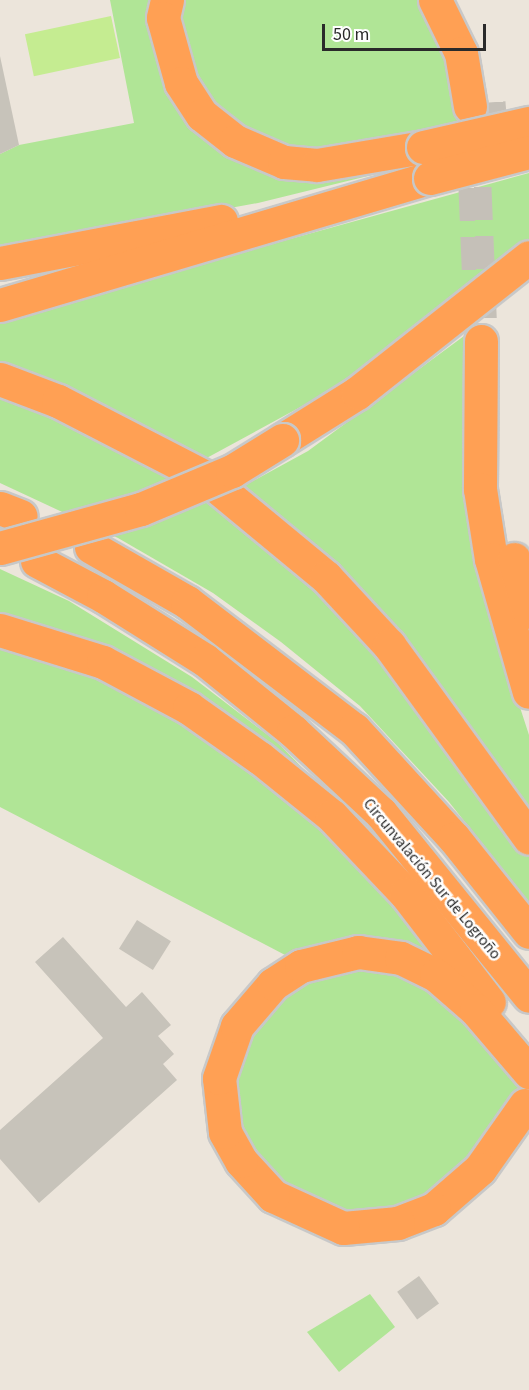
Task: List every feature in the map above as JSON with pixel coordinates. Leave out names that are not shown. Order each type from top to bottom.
[{"type":"highway","points":[[167,0],[163,18],[181,83],[202,115],[235,141],[284,162],[317,165],[423,147],[529,123]]},
{"type":"highway","points":[[435,0],[460,53],[479,104],[484,64],[457,0]]},
{"type":"highway","points":[[0,305],[430,178],[529,152]]},
{"type":"highway","points":[[0,263],[379,193]]},
{"type":"highway","points":[[0,548],[141,509],[232,471],[357,393],[529,257]]},
{"type":"highway","points":[[529,612],[502,485],[489,332],[480,489],[491,559],[529,692]]},
{"type":"highway","points":[[0,379],[58,401],[206,477],[301,555],[390,645],[529,838]]},
{"type":"highway","points":[[7,516],[134,494],[282,440]]},
{"type":"highway","points":[[91,547],[187,603],[354,729],[454,838],[529,932]]},
{"type":"highway","name":"Circunvalación Sur de Logroño","points":[[37,561],[103,596],[205,660],[293,730],[381,813],[529,996]]},
{"type":"highway","points":[[0,630],[103,662],[189,708],[260,758],[332,816],[406,894],[529,1054]]},
{"type":"highway","points":[[525,1105],[480,1169],[434,1209],[398,1223],[343,1228],[273,1196],[241,1161],[225,1132],[219,1078],[237,1026],[273,984],[301,966],[358,952],[401,958],[436,975],[476,1010],[529,1072]]},
{"type":"green space","points":[[110,0],[154,0],[203,127],[371,167],[372,175],[258,203],[0,250],[0,154],[19,145],[134,123]]},
{"type":"green space","points":[[181,0],[427,0],[462,120],[350,151],[280,148],[225,121],[185,63]]},
{"type":"green space","points":[[111,16],[120,58],[34,76],[25,34]]},
{"type":"green space","points":[[529,173],[529,239],[350,380],[203,460],[97,402],[0,365],[0,319]]},
{"type":"green space","points":[[464,336],[471,526],[484,597],[529,735],[529,810],[444,693],[345,576],[242,487],[308,451]]},
{"type":"green space","points":[[0,396],[120,439],[217,497],[374,642],[529,851],[529,902],[449,802],[360,706],[281,642],[213,593],[118,538],[0,483]]},
{"type":"green space","points":[[0,569],[69,601],[192,677],[277,742],[323,789],[204,699],[0,618]]},
{"type":"green space","points":[[0,642],[140,691],[288,789],[442,956],[390,940],[340,939],[287,956],[0,807]]},
{"type":"green space","points":[[363,963],[437,986],[526,1084],[469,1166],[420,1203],[355,1214],[289,1191],[254,1154],[241,1125],[238,1077],[255,1022],[295,984]]},
{"type":"green space","points":[[370,1294],[395,1327],[339,1372],[307,1332]]},
{"type":"building","points":[[0,56],[19,145],[0,154]]},
{"type":"building","points":[[137,920],[171,941],[153,970],[119,949]]},
{"type":"building","points":[[63,937],[126,1007],[142,992],[171,1025],[158,1036],[174,1054],[163,1064],[177,1080],[39,1203],[0,1159],[0,1130],[103,1038],[35,962]]},
{"type":"building","points":[[419,1276],[439,1304],[417,1319],[397,1292]]},
{"type":"tunnel","points":[[489,102],[493,159]]},
{"type":"tunnel","points":[[473,138],[481,341]]}]
